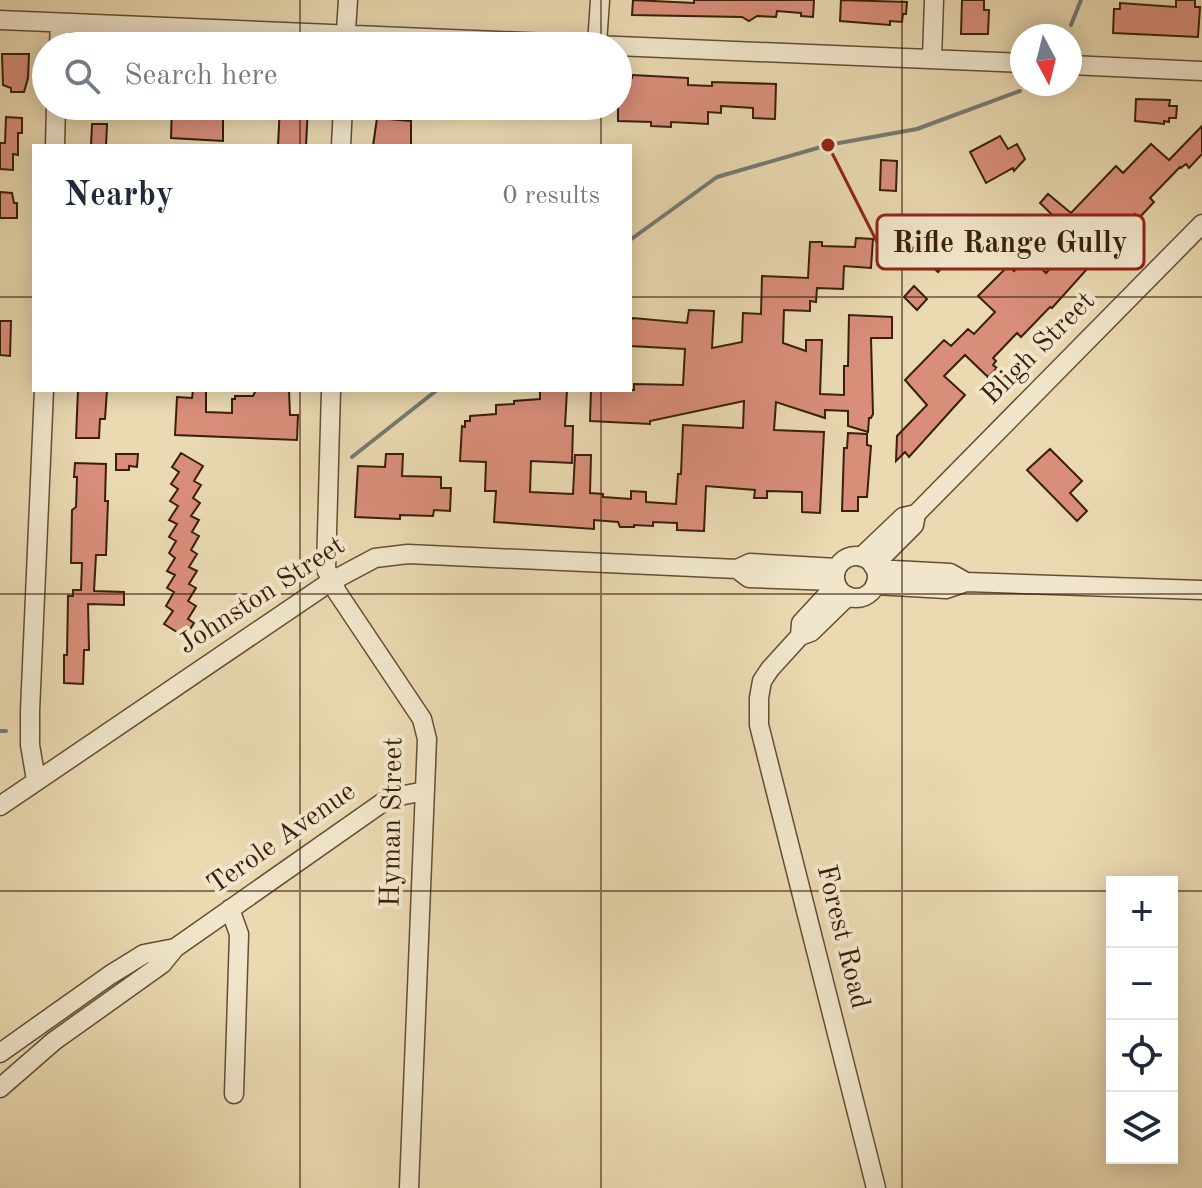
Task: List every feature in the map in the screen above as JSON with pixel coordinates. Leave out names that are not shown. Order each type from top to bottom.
[{"type":"street","points":[[346,32],[348,0]]},
{"type":"street","points":[[598,32],[600,0]]},
{"type":"street","points":[[932,58],[934,0]]},
{"type":"street","points":[[0,20],[211,32]]},
{"type":"street","points":[[60,23],[60,32]]},
{"type":"street","points":[[632,45],[1010,62]]},
{"type":"street","points":[[1082,66],[1202,71]]},
{"type":"street","points":[[55,144],[56,120]]},
{"type":"street","points":[[341,144],[342,120]]},
{"type":"street","name":"Bligh Street","points":[[871,569],[903,517],[916,514],[1202,224]]},
{"type":"street","points":[[36,780],[30,745],[30,711],[44,392]]},
{"type":"street","name":"Hyman Street","points":[[331,392],[325,562],[330,582],[422,719],[427,739],[409,1188]]},
{"type":"street","name":"Bligh Street","points":[[871,569],[914,525],[916,514]]},
{"type":"street","points":[[903,537],[914,571]]},
{"type":"street","name":"Johnston Street","points":[[0,806],[330,582],[365,562],[385,555],[737,569],[749,578],[839,582]]},
{"type":"street","points":[[871,569],[861,597],[839,582],[844,559],[946,589],[966,582],[1202,590]]},
{"type":"street","points":[[871,569],[950,573],[966,582]]},
{"type":"street","name":"Forest Road","points":[[839,582],[801,623],[800,636],[762,681],[759,698],[762,736],[876,1188]]},
{"type":"street","name":"Terole Avenue","points":[[0,1088],[54,1041],[162,964],[175,948],[230,909],[389,798],[425,791]]},
{"type":"street","points":[[230,909],[239,934],[234,1094]]},
{"type":"street","name":"Terole Avenue","points":[[0,1053],[144,954],[175,948]]},
{"type":"building","points":[[633,0],[694,3],[694,0],[814,0],[813,17],[777,11],[776,17],[757,16],[749,21],[742,17],[632,15]]},
{"type":"building","points":[[841,0],[907,2],[906,14],[903,14],[902,22],[890,21],[890,25],[840,21]]},
{"type":"building","points":[[962,0],[984,0],[984,10],[989,10],[988,34],[961,34]]},
{"type":"building","points":[[1176,0],[1195,0],[1195,7],[1200,7],[1198,37],[1113,33],[1114,9],[1120,9],[1120,3],[1176,7]]},
{"type":"building","points":[[2,54],[29,54],[24,92],[11,92],[11,88],[3,85]]},
{"type":"building","points":[[632,75],[688,78],[688,85],[712,86],[712,82],[776,84],[775,119],[753,118],[753,108],[721,106],[721,113],[708,112],[708,124],[671,122],[671,127],[651,126],[651,122],[618,121],[632,120]]},
{"type":"building","points":[[1136,99],[1170,100],[1169,106],[1177,106],[1176,118],[1169,118],[1169,122],[1164,121],[1164,124],[1135,121]]},
{"type":"building","points":[[6,117],[22,118],[18,155],[13,154],[13,170],[0,169],[0,143],[5,143]]},
{"type":"building","points":[[172,120],[223,120],[223,141],[171,138]]},
{"type":"building","points":[[279,120],[307,120],[306,144],[278,144]]},
{"type":"building","points":[[377,120],[411,121],[411,144],[373,144]]},
{"type":"building","points":[[92,124],[107,124],[106,144],[91,144]]},
{"type":"building","points":[[1202,126],[1202,154],[1189,168],[1186,164],[1180,167],[1150,198],[1154,202],[1139,218],[1135,214],[1092,255],[1096,259],[1052,308],[1021,337],[1017,333],[993,358],[996,361],[993,365],[997,368],[988,377],[965,355],[944,376],[965,395],[909,457],[905,452],[896,461],[897,436],[927,405],[905,380],[944,340],[951,346],[968,329],[974,334],[995,312],[978,296],[1005,269],[1009,266],[1014,271],[1028,256],[1046,273],[1077,239],[1040,203],[1048,194],[1071,213],[1116,166],[1123,173],[1151,144],[1169,160]]},
{"type":"building","points":[[1000,136],[1008,149],[1017,144],[1025,159],[1014,171],[1013,168],[986,183],[970,152]]},
{"type":"building","points":[[881,160],[897,161],[896,191],[880,190]]},
{"type":"building","points":[[0,192],[12,193],[14,203],[17,203],[17,218],[0,218]]},
{"type":"building","points":[[856,238],[873,239],[871,268],[844,266],[843,289],[817,288],[816,302],[810,301],[810,311],[784,310],[783,343],[806,351],[806,340],[822,340],[820,394],[844,395],[849,315],[892,317],[892,338],[871,338],[873,414],[869,418],[868,432],[848,426],[848,411],[825,410],[825,418],[776,402],[774,430],[824,432],[820,513],[802,512],[802,492],[767,491],[767,498],[754,498],[755,490],[706,486],[704,531],[677,530],[677,523],[653,522],[653,526],[620,527],[618,522],[594,520],[594,529],[494,522],[496,491],[485,491],[486,462],[460,461],[462,426],[465,427],[465,421],[470,421],[470,416],[496,414],[496,405],[540,399],[540,392],[567,392],[565,426],[573,426],[572,463],[531,461],[530,492],[573,494],[575,455],[591,455],[590,493],[631,499],[631,491],[646,492],[646,502],[676,504],[683,425],[743,428],[744,401],[650,421],[650,424],[590,421],[591,392],[632,392],[634,384],[683,385],[685,349],[632,346],[632,319],[687,323],[689,310],[714,311],[712,348],[742,342],[743,313],[761,314],[762,276],[808,278],[810,242],[822,242],[822,246],[855,247]]},
{"type":"building","points":[[939,250],[949,260],[938,272],[927,262]]},
{"type":"building","points":[[914,286],[927,299],[917,310],[904,297]]},
{"type":"building","points":[[0,321],[11,321],[10,356],[0,355]]},
{"type":"building","points":[[78,392],[107,392],[105,419],[100,419],[99,438],[76,438]]},
{"type":"building","points":[[193,392],[206,392],[206,412],[232,413],[232,399],[235,396],[253,396],[255,392],[289,392],[290,415],[298,415],[297,440],[175,435],[177,397],[192,398]]},
{"type":"building","points":[[848,433],[867,434],[867,445],[871,446],[867,497],[858,497],[858,511],[842,511],[844,448],[847,448]]},
{"type":"building","points":[[1050,449],[1082,481],[1070,493],[1087,511],[1077,521],[1027,470]]},
{"type":"building","points":[[181,453],[203,466],[194,481],[201,485],[193,498],[200,503],[191,516],[199,520],[192,532],[199,536],[191,550],[197,554],[189,567],[197,571],[189,584],[196,588],[188,601],[196,606],[188,619],[194,623],[185,637],[164,624],[173,611],[166,606],[174,592],[167,588],[175,575],[167,571],[175,558],[169,553],[176,541],[169,537],[177,524],[169,520],[178,506],[170,501],[178,489],[171,484],[179,472],[172,467]]},
{"type":"building","points":[[116,454],[138,454],[137,467],[116,470]]},
{"type":"building","points":[[386,454],[403,454],[402,476],[441,477],[441,488],[451,488],[450,511],[434,510],[433,516],[400,515],[400,519],[355,517],[358,466],[385,467]]},
{"type":"building","points":[[75,463],[106,464],[106,555],[96,555],[94,591],[124,592],[124,605],[88,604],[89,650],[84,650],[83,684],[64,683],[68,596],[73,596],[73,590],[81,590],[82,563],[71,563],[72,510],[76,507]]},
{"type":"waterway","points":[[1071,24],[1081,0]]},
{"type":"waterway","points":[[632,239],[717,177],[828,145],[917,129],[1010,95]]},
{"type":"waterway","points":[[352,457],[434,392]]},
{"type":"waterway","points":[[0,731],[6,731]]},
{"type":"place","name":"Rifle Range Gully","points":[[828,145]]}]
